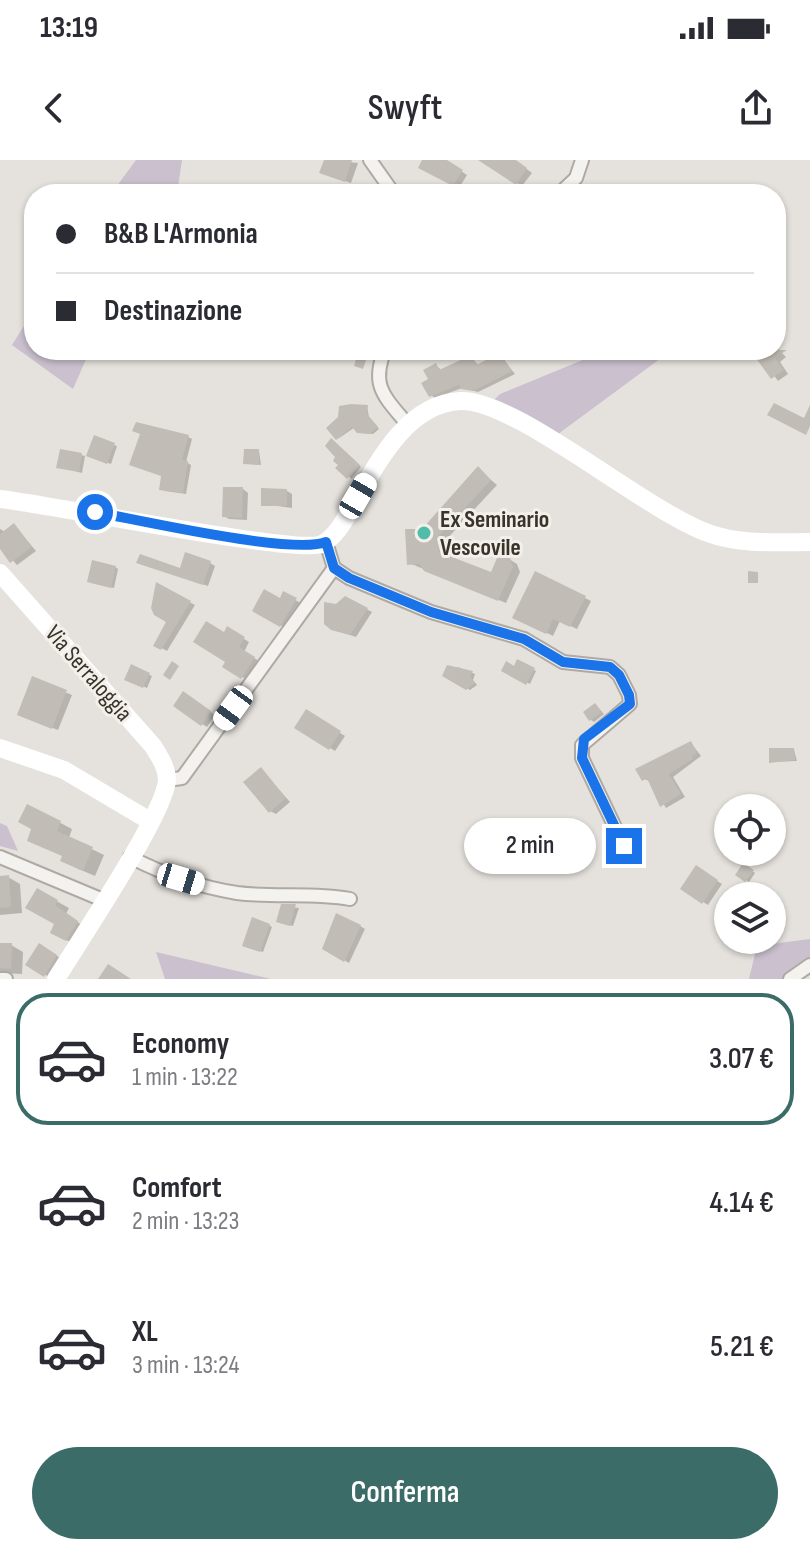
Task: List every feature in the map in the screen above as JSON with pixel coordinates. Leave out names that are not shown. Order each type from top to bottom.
[{"type":"main road","points":[[0,499],[266,542],[316,546],[326,542],[407,424],[458,401],[484,403],[507,413],[628,491],[711,534],[757,542],[810,542]]},
{"type":"main road","name":"Via Serraloggia","points":[[0,573],[153,746],[164,766],[167,780]]},
{"type":"main road","points":[[0,748],[64,770],[150,821]]},
{"type":"main road","points":[[56,979],[130,857],[150,821],[167,780]]},
{"type":"street","points":[[370,160],[387,184]]},
{"type":"street","points":[[570,184],[576,178],[582,160]]},
{"type":"street","points":[[381,360],[377,369],[382,392],[407,424]]},
{"type":"street","points":[[326,542],[334,568],[431,612],[524,639],[563,662],[599,664],[619,675],[630,704],[584,739],[582,758],[624,846]]},
{"type":"street","points":[[167,780],[182,778],[334,568]]},
{"type":"street","points":[[0,857],[103,900]]},
{"type":"street","points":[[130,857],[160,873],[239,893],[328,895],[350,899]]},
{"type":"street","points":[[790,979],[810,965]]},
{"type":"street","points":[[0,979],[6,979]]},
{"type":"shaded area","points":[[136,160],[182,160],[178,184],[118,184]]},
{"type":"shaded area","points":[[24,326],[24,354],[12,345]]},
{"type":"shaded area","points":[[33,360],[86,360],[73,389]]},
{"type":"shaded area","points":[[583,360],[658,360],[554,437],[492,402],[500,394]]},
{"type":"shaded area","points":[[0,823],[7,826],[18,851],[0,846]]},
{"type":"shaded area","points":[[810,939],[810,962],[786,979],[749,979],[755,954],[786,954],[786,942]]},
{"type":"shaded area","points":[[156,952],[271,979],[165,979]]},
{"type":"building","points":[[324,160],[352,160],[345,182],[319,173]]},
{"type":"building","points":[[422,160],[447,160],[463,170],[454,184],[449,184],[418,168]]},
{"type":"building","points":[[478,160],[516,160],[527,168],[514,184]]},
{"type":"building","points":[[356,360],[366,360],[363,369],[354,366]]},
{"type":"building","points":[[460,360],[474,360],[476,365],[486,360],[505,360],[512,371],[473,391],[461,389],[459,385],[429,397],[421,383],[428,379],[423,370],[436,363],[439,370]]},
{"type":"building","points":[[757,360],[776,360],[784,370],[771,379]]},
{"type":"building","points":[[774,403],[804,418],[810,405],[810,426],[806,435],[767,415]]},
{"type":"building","points":[[368,405],[367,414],[378,427],[370,434],[357,433],[352,427],[336,440],[326,428],[338,417],[339,406]]},
{"type":"building","points":[[136,422],[189,435],[182,460],[188,461],[183,493],[159,490],[161,476],[129,465],[140,434],[132,431]]},
{"type":"building","points":[[94,435],[115,443],[107,464],[86,456]]},
{"type":"building","points":[[331,438],[360,465],[347,479],[335,468],[338,465],[333,461],[335,457],[325,446]]},
{"type":"building","points":[[60,449],[82,453],[79,472],[56,468]]},
{"type":"building","points":[[244,449],[259,449],[259,465],[243,464]]},
{"type":"building","name":"Ex Seminario Vescovile","points":[[478,466],[491,480],[438,537],[439,552],[491,572],[497,558],[510,557],[513,567],[498,601],[424,571],[419,564],[407,565],[405,529],[422,529]]},
{"type":"building","points":[[223,487],[243,487],[242,518],[222,517]]},
{"type":"building","points":[[261,488],[287,489],[287,506],[261,506]]},
{"type":"building","points":[[14,523],[32,547],[10,563],[0,549],[0,534]]},
{"type":"building","points":[[185,552],[211,561],[203,585],[136,563],[140,554],[180,568]]},
{"type":"building","points":[[92,560],[116,566],[111,588],[87,582]]},
{"type":"building","points":[[535,571],[586,596],[570,627],[553,619],[546,634],[512,618]]},
{"type":"building","points":[[748,571],[758,572],[758,583],[748,583]]},
{"type":"building","points":[[156,582],[191,601],[161,650],[153,646],[166,622],[154,615],[151,608]]},
{"type":"building","points":[[264,589],[280,598],[283,591],[297,598],[280,627],[252,611]]},
{"type":"building","points":[[345,596],[368,608],[350,635],[331,630],[324,624],[324,602],[336,604]]},
{"type":"building","points":[[206,621],[224,632],[227,626],[245,637],[239,647],[255,657],[241,679],[222,667],[225,662],[193,642]]},
{"type":"building","points":[[517,659],[535,668],[526,685],[501,671],[506,661],[514,666]]},
{"type":"building","points":[[172,661],[179,666],[170,680],[163,675]]},
{"type":"building","points":[[131,664],[150,673],[143,688],[124,680]]},
{"type":"building","points":[[447,665],[473,671],[470,677],[475,683],[466,690],[442,676]]},
{"type":"building","points":[[32,676],[67,690],[52,729],[17,715]]},
{"type":"building","points":[[183,691],[211,711],[201,726],[173,706]]},
{"type":"building","points":[[595,703],[602,712],[589,721],[583,712]]},
{"type":"building","points":[[306,709],[341,731],[329,750],[294,728]]},
{"type":"building","points":[[691,741],[697,753],[692,756],[693,759],[669,774],[681,794],[660,807],[647,778],[642,781],[635,769]]},
{"type":"building","points":[[769,748],[794,748],[795,760],[769,763]]},
{"type":"building","points":[[261,767],[286,798],[269,813],[243,782]]},
{"type":"building","points":[[27,804],[61,821],[57,831],[93,847],[83,871],[60,861],[62,856],[27,841],[31,829],[18,822]]},
{"type":"building","points":[[696,865],[718,880],[702,904],[680,889]]},
{"type":"building","points":[[741,866],[754,870],[745,882],[735,875]]},
{"type":"building","points":[[9,875],[11,907],[0,908],[0,876]]},
{"type":"building","points":[[37,888],[58,900],[55,905],[78,921],[66,941],[50,933],[54,924],[25,908]]},
{"type":"building","points":[[281,904],[296,904],[290,926],[276,922]]},
{"type":"building","points":[[336,913],[361,925],[344,962],[322,949]]},
{"type":"building","points":[[252,917],[270,924],[260,952],[242,946]]},
{"type":"building","points":[[0,943],[12,943],[11,969],[0,968]]},
{"type":"building","points":[[39,943],[57,955],[44,977],[25,965]]},
{"type":"building","points":[[108,964],[131,979],[98,979]]},
{"type":"place","name":"Ex Seminario Vescovile","points":[[424,533]]},
{"type":"route","points":[[95,512],[266,542],[316,546],[326,542],[334,568],[349,578],[431,612],[524,639],[563,662],[610,667],[619,675],[630,704],[624,712],[584,739],[582,758],[624,846]]}]
